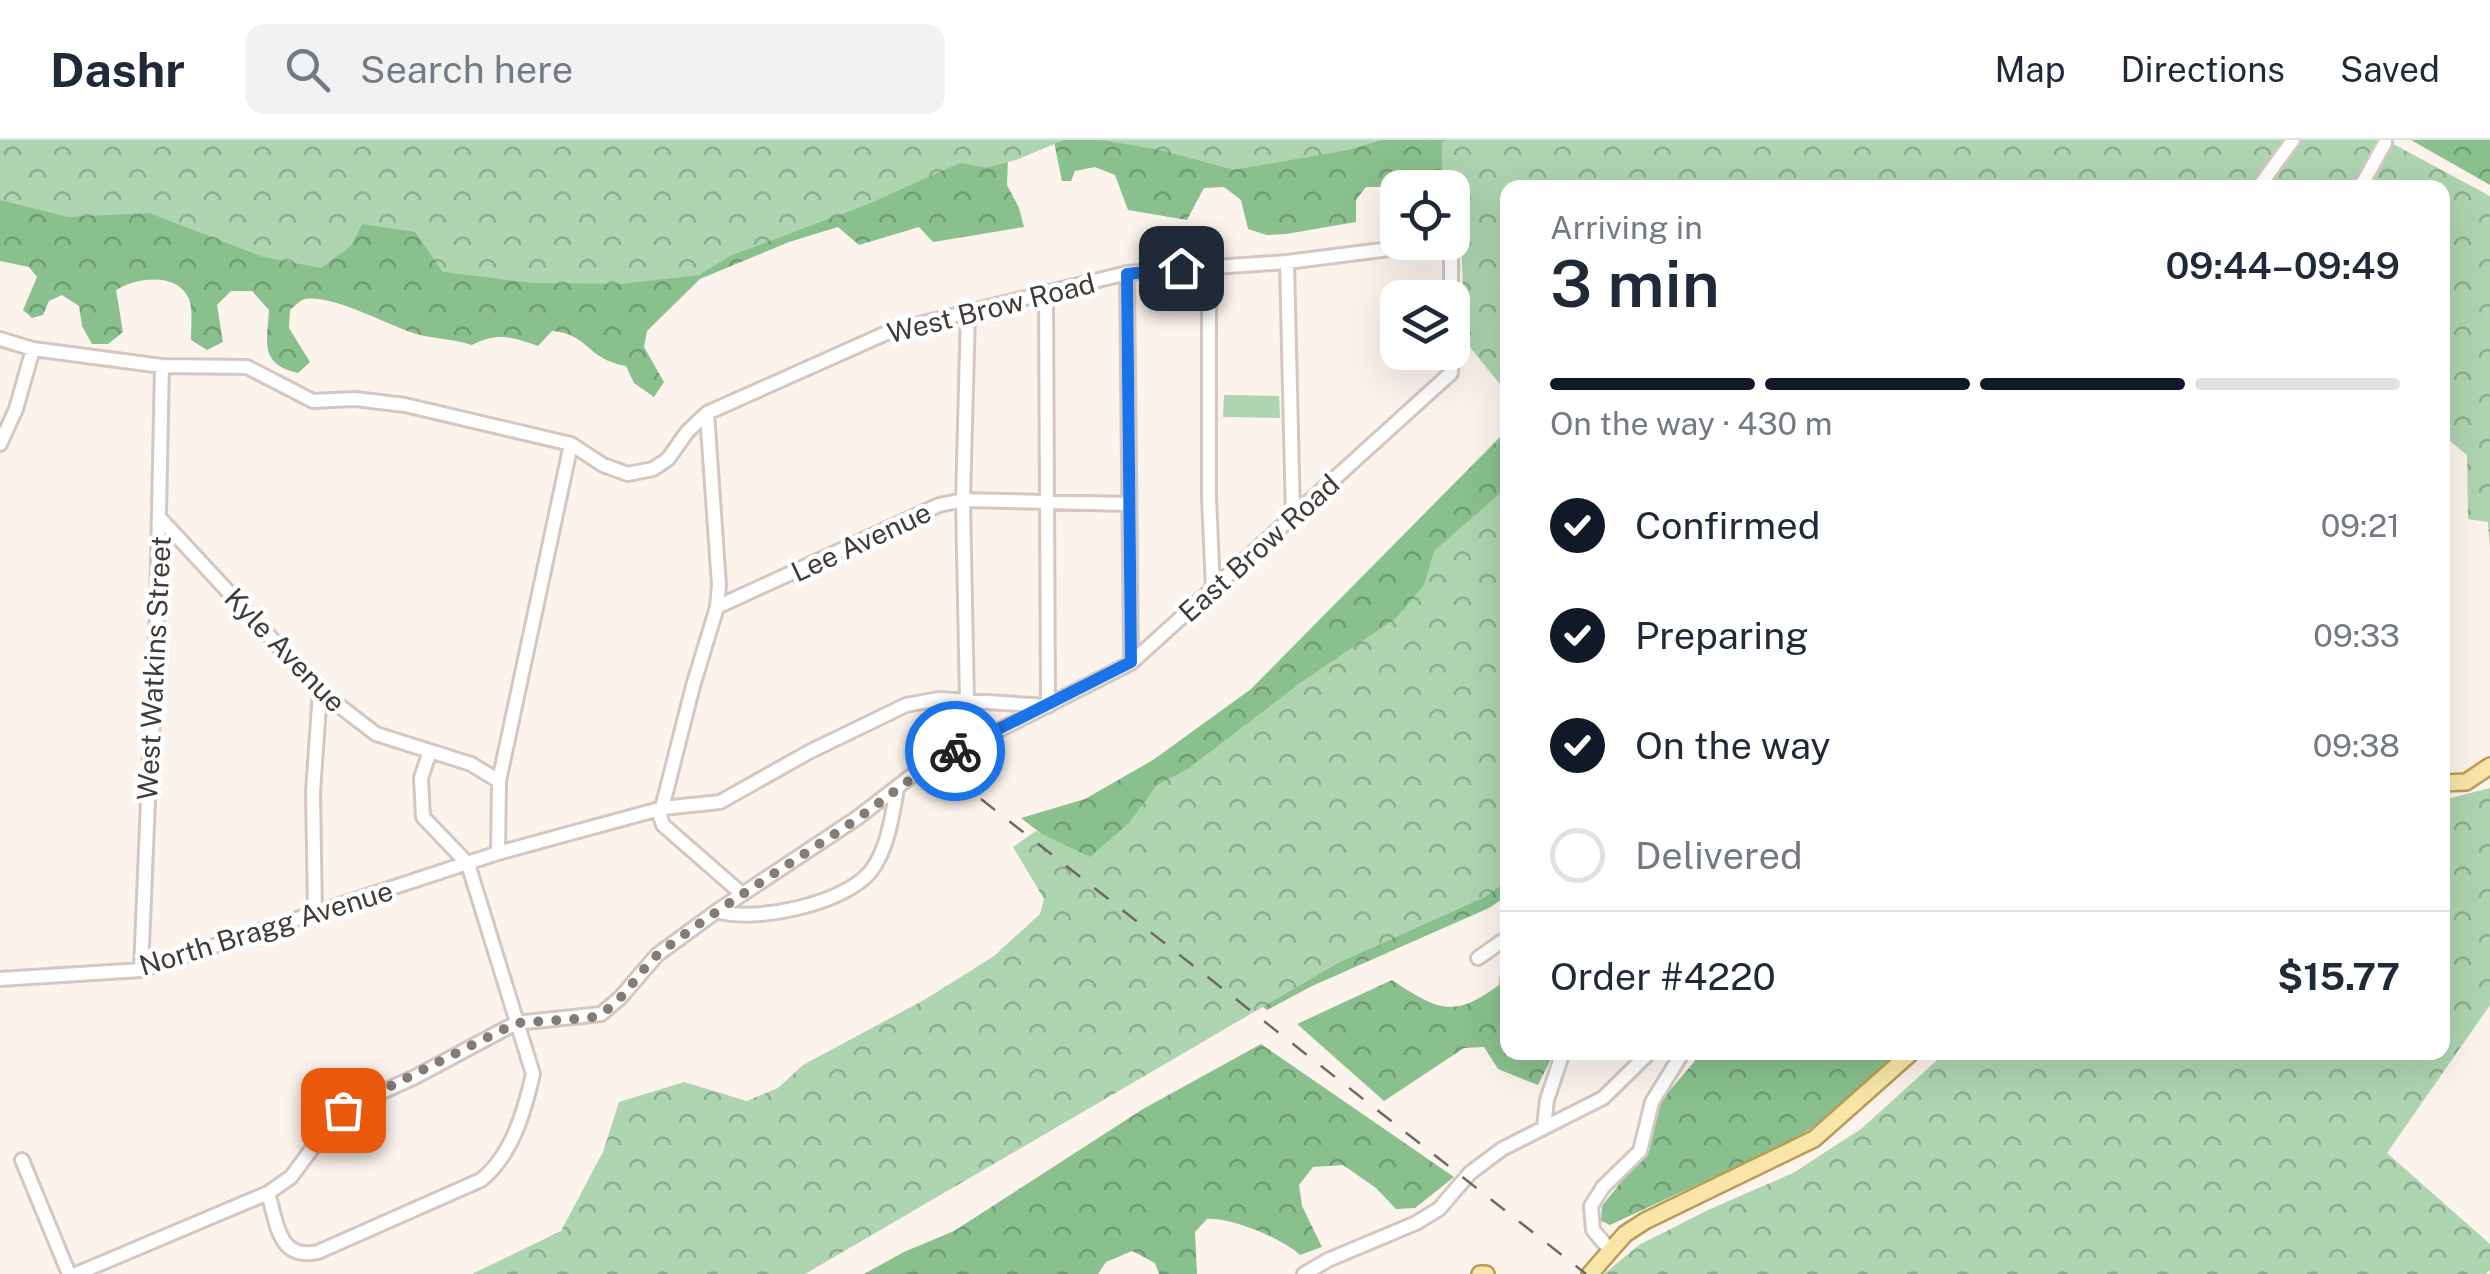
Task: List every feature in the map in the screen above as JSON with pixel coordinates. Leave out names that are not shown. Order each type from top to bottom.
[{"type":"main road","points":[[2450,783],[2466,782],[2490,766]]},
{"type":"main road","points":[[1594,1270],[1624,1234],[1814,1139],[1903,1060]]},
{"type":"street","points":[[2264,180],[2293,140]]},
{"type":"street","points":[[2364,180],[2385,143]]},
{"type":"street","name":"West Brow Road","points":[[0,339],[33,349],[162,366],[248,368],[314,402],[354,400],[405,405],[571,444],[603,465],[637,474],[668,459],[687,432],[708,413],[879,336],[1127,274],[1380,250]]},
{"type":"street","points":[[1286,262],[1293,518]]},
{"type":"street","points":[[1209,265],[1213,589]]},
{"type":"street","points":[[1127,274],[1131,662]]},
{"type":"street","points":[[571,444],[499,781],[498,853],[662,808],[720,802],[809,752],[906,705],[939,699],[1048,706],[1046,292]]},
{"type":"street","points":[[968,311],[964,500],[968,702]]},
{"type":"street","points":[[0,444],[16,409],[33,349]]},
{"type":"street","name":"West Watkins Street","points":[[141,970],[160,518],[162,366]]},
{"type":"street","name":"East Brow Road","points":[[72,1274],[268,1193],[291,1176],[343,1110],[516,1023],[601,1014],[657,955],[717,910],[897,790],[918,771],[1131,662],[1451,370]]},
{"type":"street","points":[[708,413],[719,585],[717,607],[692,686],[660,816],[663,825],[742,894]]},
{"type":"street","name":"Lee Avenue","points":[[717,607],[926,511],[964,500],[1129,504]]},
{"type":"street","name":"Kyle Avenue","points":[[160,518],[320,692],[376,734],[471,764],[499,781]]},
{"type":"street","points":[[315,913],[313,792],[320,692]]},
{"type":"street","points":[[268,1193],[288,1248],[302,1255],[337,1245],[480,1180],[501,1162],[527,1100],[533,1074],[468,864],[423,817],[420,778],[430,751]]},
{"type":"street","points":[[717,910],[736,917],[764,915],[804,906],[864,879],[881,854],[897,790]]},
{"type":"street","name":"North Bragg Avenue","points":[[0,979],[141,970],[498,853]]},
{"type":"street","points":[[1478,958],[1500,943]]},
{"type":"street","points":[[1544,1127],[1547,1100],[1560,1060]]},
{"type":"street","points":[[1304,1274],[1328,1260],[1416,1224],[1440,1209],[1470,1173],[1502,1150],[1603,1098],[1642,1060]]},
{"type":"street","points":[[1610,1250],[1594,1230],[1590,1206],[1640,1151],[1652,1102],[1678,1060]]},
{"type":"street","points":[[22,1160],[72,1274]]},
{"type":"green space","points":[[0,140],[1008,157],[1007,185],[1024,227],[933,242],[919,227],[859,245],[838,227],[789,242],[700,279],[647,331],[644,347],[664,382],[654,397],[634,383],[626,366],[603,358],[564,333],[552,331],[538,346],[505,337],[472,345],[417,334],[340,304],[312,298],[301,300],[290,310],[289,328],[310,362],[298,373],[271,358],[267,342],[269,310],[252,291],[231,291],[217,305],[223,342],[207,350],[191,340],[189,299],[183,290],[166,281],[144,280],[116,290],[123,332],[108,344],[92,344],[82,326],[79,306],[62,295],[49,301],[43,315],[32,318],[23,310],[37,277],[29,267],[0,261]]},
{"type":"green space","points":[[0,140],[1064,140],[986,168],[960,163],[866,205],[730,256],[699,275],[622,284],[533,283],[443,272],[415,232],[362,224],[351,246],[321,268],[263,257],[149,213],[68,217],[0,200]]},
{"type":"green space","points":[[1050,140],[1559,140],[1457,164],[1451,170],[1380,170],[1380,187],[1366,187],[1356,200],[1356,222],[1267,235],[1248,229],[1241,200],[1224,187],[1204,188],[1187,220],[1128,210],[1115,175],[1095,167],[1075,171],[1071,181],[1062,181],[1054,142]]},
{"type":"green space","points":[[1101,140],[1382,140],[1348,150],[1234,170],[1160,150]]},
{"type":"green space","points":[[1448,140],[2386,140],[2490,196],[2490,551],[2488,522],[2468,519],[2467,455],[2450,441],[2450,180],[1500,180],[1500,384],[1470,347],[1470,280],[1463,280],[1462,260],[1470,260],[1470,170],[1442,170],[1442,142]]},
{"type":"green space","points":[[2411,140],[2490,140],[2490,185]]},
{"type":"green space","points":[[1224,395],[1279,396],[1280,418],[1223,417]]},
{"type":"green space","points":[[1500,437],[1500,901],[1267,1010],[1021,818],[1085,799],[1153,760],[1251,689]]},
{"type":"green space","points":[[1500,493],[1500,886],[1485,897],[1338,963],[805,1274],[472,1274],[561,1231],[603,1152],[619,1102],[684,1082],[747,1101],[778,1088],[803,1065],[924,1000],[994,956],[1040,914],[1044,899],[1013,847],[1036,831],[1090,857],[1129,823],[1157,785],[1189,768],[1300,683],[1396,618],[1424,585],[1434,551]]},
{"type":"green space","points":[[2490,788],[2490,1005],[2387,1153],[2490,1244],[2490,1270],[2486,1274],[1604,1274],[1639,1245],[1793,1173],[1861,1129],[1937,1060],[2450,1060],[2450,798]]},
{"type":"green space","points":[[1500,973],[1500,1060],[1550,1060],[1538,1085],[1498,1069],[1484,1047],[1464,1048],[1384,1101],[1297,1024],[1392,980],[1421,998],[1446,1006],[1470,1003],[1499,985]]},
{"type":"green space","points":[[1261,1044],[1454,1177],[1415,1208],[1396,1209],[1376,1188],[1343,1165],[1313,1167],[1299,1185],[1302,1206],[1322,1247],[1300,1255],[1256,1230],[1207,1219],[1195,1232],[1197,1274],[1159,1274],[1155,1263],[1132,1251],[1106,1262],[1098,1274],[864,1274],[954,1231],[1143,1109]]},
{"type":"green space","points":[[1892,1060],[1810,1129],[1787,1143],[1610,1225],[1601,1221],[1602,1206],[1648,1148],[1659,1103],[1694,1062]]},
{"type":"railway","points":[[981,799],[1586,1274]]},
{"type":"way so far","points":[[343,1110],[516,1023],[601,1014],[657,955],[717,910],[858,818],[918,771],[955,751]]},
{"type":"route","points":[[955,751],[1131,662],[1127,274],[1181,268]]}]
